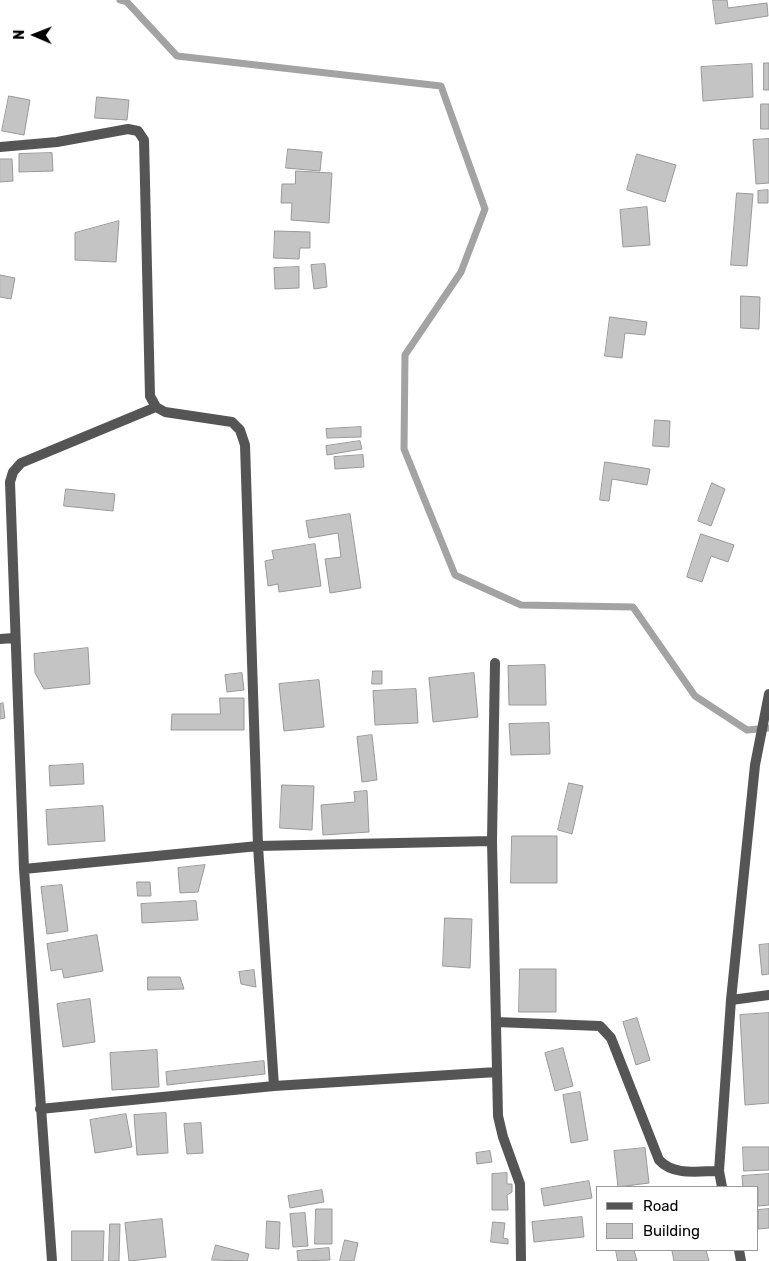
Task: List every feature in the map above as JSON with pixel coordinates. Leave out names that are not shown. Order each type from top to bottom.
[{"type":"street","points":[[0,147],[57,142],[128,129],[138,131],[144,140],[150,396],[156,406],[165,412],[232,422],[240,430],[246,446],[258,846],[274,1086]]},
{"type":"street","points":[[52,1261],[24,869],[14,638],[10,482],[13,472],[21,463],[156,406]]},
{"type":"street","points":[[0,639],[14,638]]},
{"type":"street","points":[[495,663],[492,841],[497,1072],[501,1130],[520,1184],[521,1261]]},
{"type":"street","points":[[722,1186],[719,1171],[732,1000],[755,765],[769,694]]},
{"type":"street","points":[[24,869],[258,846],[492,841]]},
{"type":"street","points":[[732,1000],[769,995]]},
{"type":"street","points":[[496,1022],[600,1026],[611,1038],[659,1160],[666,1167],[676,1170],[719,1171]]},
{"type":"street","points":[[40,1109],[274,1086],[497,1072]]},
{"type":"building","points":[[713,0],[727,0],[728,8],[767,3],[768,16],[716,24]]},
{"type":"building","points":[[764,63],[769,63],[769,90],[764,90]]},
{"type":"building","points":[[752,64],[753,97],[703,101],[701,67]]},
{"type":"building","points":[[9,96],[30,100],[24,135],[2,131]]},
{"type":"building","points":[[97,97],[129,100],[127,120],[95,118]]},
{"type":"building","points":[[761,104],[769,104],[769,129],[761,129]]},
{"type":"building","points":[[769,139],[769,183],[756,184],[753,140]]},
{"type":"building","points":[[288,149],[322,152],[320,171],[286,168]]},
{"type":"building","points":[[52,153],[53,171],[19,172],[19,154]]},
{"type":"building","points":[[637,154],[676,165],[665,202],[627,190]]},
{"type":"building","points":[[0,159],[12,159],[13,181],[0,182]]},
{"type":"building","points":[[296,171],[332,173],[329,223],[291,220],[292,203],[281,203],[282,184],[295,184]]},
{"type":"building","points":[[768,190],[768,203],[758,203],[758,191]]},
{"type":"building","points":[[737,193],[753,194],[747,266],[731,265]]},
{"type":"building","points":[[647,207],[650,245],[623,247],[620,210]]},
{"type":"building","points":[[119,221],[116,262],[75,260],[75,233]]},
{"type":"building","points":[[275,231],[310,232],[310,248],[300,248],[299,259],[274,258]]},
{"type":"building","points":[[325,264],[327,287],[314,289],[311,265]]},
{"type":"building","points":[[299,267],[299,288],[275,289],[274,268]]},
{"type":"building","points":[[0,275],[15,278],[11,299],[0,297]]},
{"type":"building","points":[[741,296],[760,297],[759,329],[741,328]]},
{"type":"building","points":[[610,317],[647,322],[645,335],[625,333],[622,358],[605,356]]},
{"type":"building","points":[[655,420],[670,421],[669,447],[653,446]]},
{"type":"building","points":[[361,427],[361,437],[327,438],[326,429]]},
{"type":"building","points":[[360,441],[362,449],[327,455],[326,446]]},
{"type":"building","points":[[363,455],[364,467],[335,469],[334,457]]},
{"type":"building","points":[[605,462],[650,469],[647,485],[612,479],[609,501],[600,500]]},
{"type":"building","points":[[712,483],[725,489],[711,526],[698,521]]},
{"type":"building","points":[[66,489],[115,494],[113,511],[64,506]]},
{"type":"building","points":[[350,514],[361,588],[330,593],[325,559],[341,557],[338,533],[309,538],[306,521]]},
{"type":"building","points":[[701,534],[734,545],[728,562],[711,556],[702,582],[687,577]]},
{"type":"building","points":[[315,544],[321,586],[279,592],[278,584],[268,586],[265,561],[274,559],[272,551]]},
{"type":"building","points":[[88,648],[90,684],[44,689],[35,673],[34,654]]},
{"type":"building","points":[[545,665],[546,705],[509,705],[508,666]]},
{"type":"building","points":[[373,671],[382,671],[382,684],[372,684]]},
{"type":"building","points":[[242,673],[244,690],[227,692],[225,675]]},
{"type":"building","points":[[474,673],[478,717],[433,722],[429,678]]},
{"type":"building","points":[[319,680],[324,727],[284,731],[279,684]]},
{"type":"building","points":[[416,689],[418,723],[375,725],[373,691]]},
{"type":"building","points":[[220,698],[244,698],[244,730],[171,730],[172,714],[220,714]]},
{"type":"building","points":[[3,703],[5,718],[0,719],[0,704]]},
{"type":"building","points":[[549,723],[550,754],[511,755],[509,724]]},
{"type":"building","points":[[372,735],[377,780],[362,782],[357,737]]},
{"type":"building","points":[[83,764],[84,784],[50,786],[49,766]]},
{"type":"building","points":[[569,783],[583,786],[572,834],[558,830]]},
{"type":"building","points":[[282,785],[314,786],[312,830],[280,828]]},
{"type":"building","points":[[367,791],[369,832],[323,835],[321,805],[355,802],[354,792]]},
{"type":"building","points":[[103,806],[105,841],[48,845],[46,810]]},
{"type":"building","points":[[512,836],[557,836],[557,883],[511,883]]},
{"type":"building","points":[[205,865],[198,892],[180,893],[178,868]]},
{"type":"building","points":[[137,882],[150,882],[151,896],[138,896]]},
{"type":"building","points":[[62,885],[68,931],[47,934],[41,887]]},
{"type":"building","points":[[196,901],[198,920],[142,923],[141,904]]},
{"type":"building","points":[[445,918],[472,919],[470,968],[443,966]]},
{"type":"building","points":[[97,935],[103,971],[64,978],[62,969],[51,971],[47,944]]},
{"type":"building","points":[[769,944],[769,974],[762,975],[759,945]]},
{"type":"building","points":[[520,969],[556,969],[556,1012],[519,1012]]},
{"type":"building","points":[[254,970],[256,987],[241,984],[239,972]]},
{"type":"building","points":[[148,977],[180,977],[184,989],[148,990]]},
{"type":"building","points":[[90,999],[95,1042],[63,1047],[57,1004]]},
{"type":"building","points":[[769,1013],[769,1103],[745,1105],[740,1015]]},
{"type":"building","points":[[637,1018],[650,1060],[636,1065],[623,1022]]},
{"type":"building","points":[[563,1048],[573,1086],[555,1091],[545,1053]]},
{"type":"building","points":[[157,1050],[159,1087],[112,1090],[110,1053]]},
{"type":"building","points":[[264,1061],[265,1074],[167,1085],[166,1072]]},
{"type":"building","points":[[580,1092],[588,1140],[571,1143],[563,1095]]},
{"type":"building","points":[[166,1113],[168,1153],[137,1155],[134,1115]]},
{"type":"building","points":[[126,1114],[132,1147],[95,1153],[90,1120]]},
{"type":"building","points":[[201,1123],[203,1153],[187,1154],[184,1124]]},
{"type":"building","points":[[743,1147],[769,1147],[769,1170],[744,1171]]},
{"type":"building","points":[[645,1148],[649,1183],[618,1186],[614,1151]]},
{"type":"building","points":[[490,1151],[492,1162],[477,1164],[476,1153]]},
{"type":"building","points":[[507,1173],[507,1184],[512,1184],[512,1192],[507,1195],[508,1210],[492,1210],[492,1174]]},
{"type":"building","points":[[769,1174],[769,1205],[759,1206],[759,1186],[743,1186],[742,1176]]},
{"type":"building","points":[[589,1181],[592,1198],[544,1206],[541,1189]]},
{"type":"building","points":[[322,1190],[324,1202],[290,1208],[288,1196]]},
{"type":"building","points":[[316,1209],[332,1209],[332,1244],[315,1244]]},
{"type":"building","points":[[769,1209],[769,1228],[759,1229],[759,1210]]},
{"type":"building","points":[[305,1213],[308,1246],[293,1247],[290,1214]]},
{"type":"building","points":[[582,1217],[584,1237],[534,1242],[532,1222]]},
{"type":"building","points":[[162,1219],[166,1257],[129,1261],[125,1223]]},
{"type":"building","points":[[267,1221],[280,1222],[279,1249],[266,1248]]},
{"type":"building","points":[[493,1222],[505,1223],[503,1238],[508,1239],[508,1244],[491,1242]]},
{"type":"building","points":[[110,1224],[120,1224],[119,1261],[109,1261]]},
{"type":"building","points":[[72,1231],[104,1231],[103,1261],[72,1261]]},
{"type":"building","points":[[345,1240],[358,1243],[354,1261],[340,1261]]},
{"type":"building","points":[[216,1245],[249,1254],[247,1261],[212,1260]]},
{"type":"building","points":[[329,1248],[330,1260],[298,1261],[297,1251]]},
{"type":"building","points":[[616,1251],[634,1251],[637,1261],[618,1261]]},
{"type":"building","points":[[672,1251],[706,1251],[709,1261],[674,1261]]},
{"type":"waterway","points":[[120,0],[127,2],[177,56],[441,86],[485,209],[461,272],[405,355],[404,449],[455,575],[521,605],[633,607],[695,696],[747,730],[769,728]]}]
